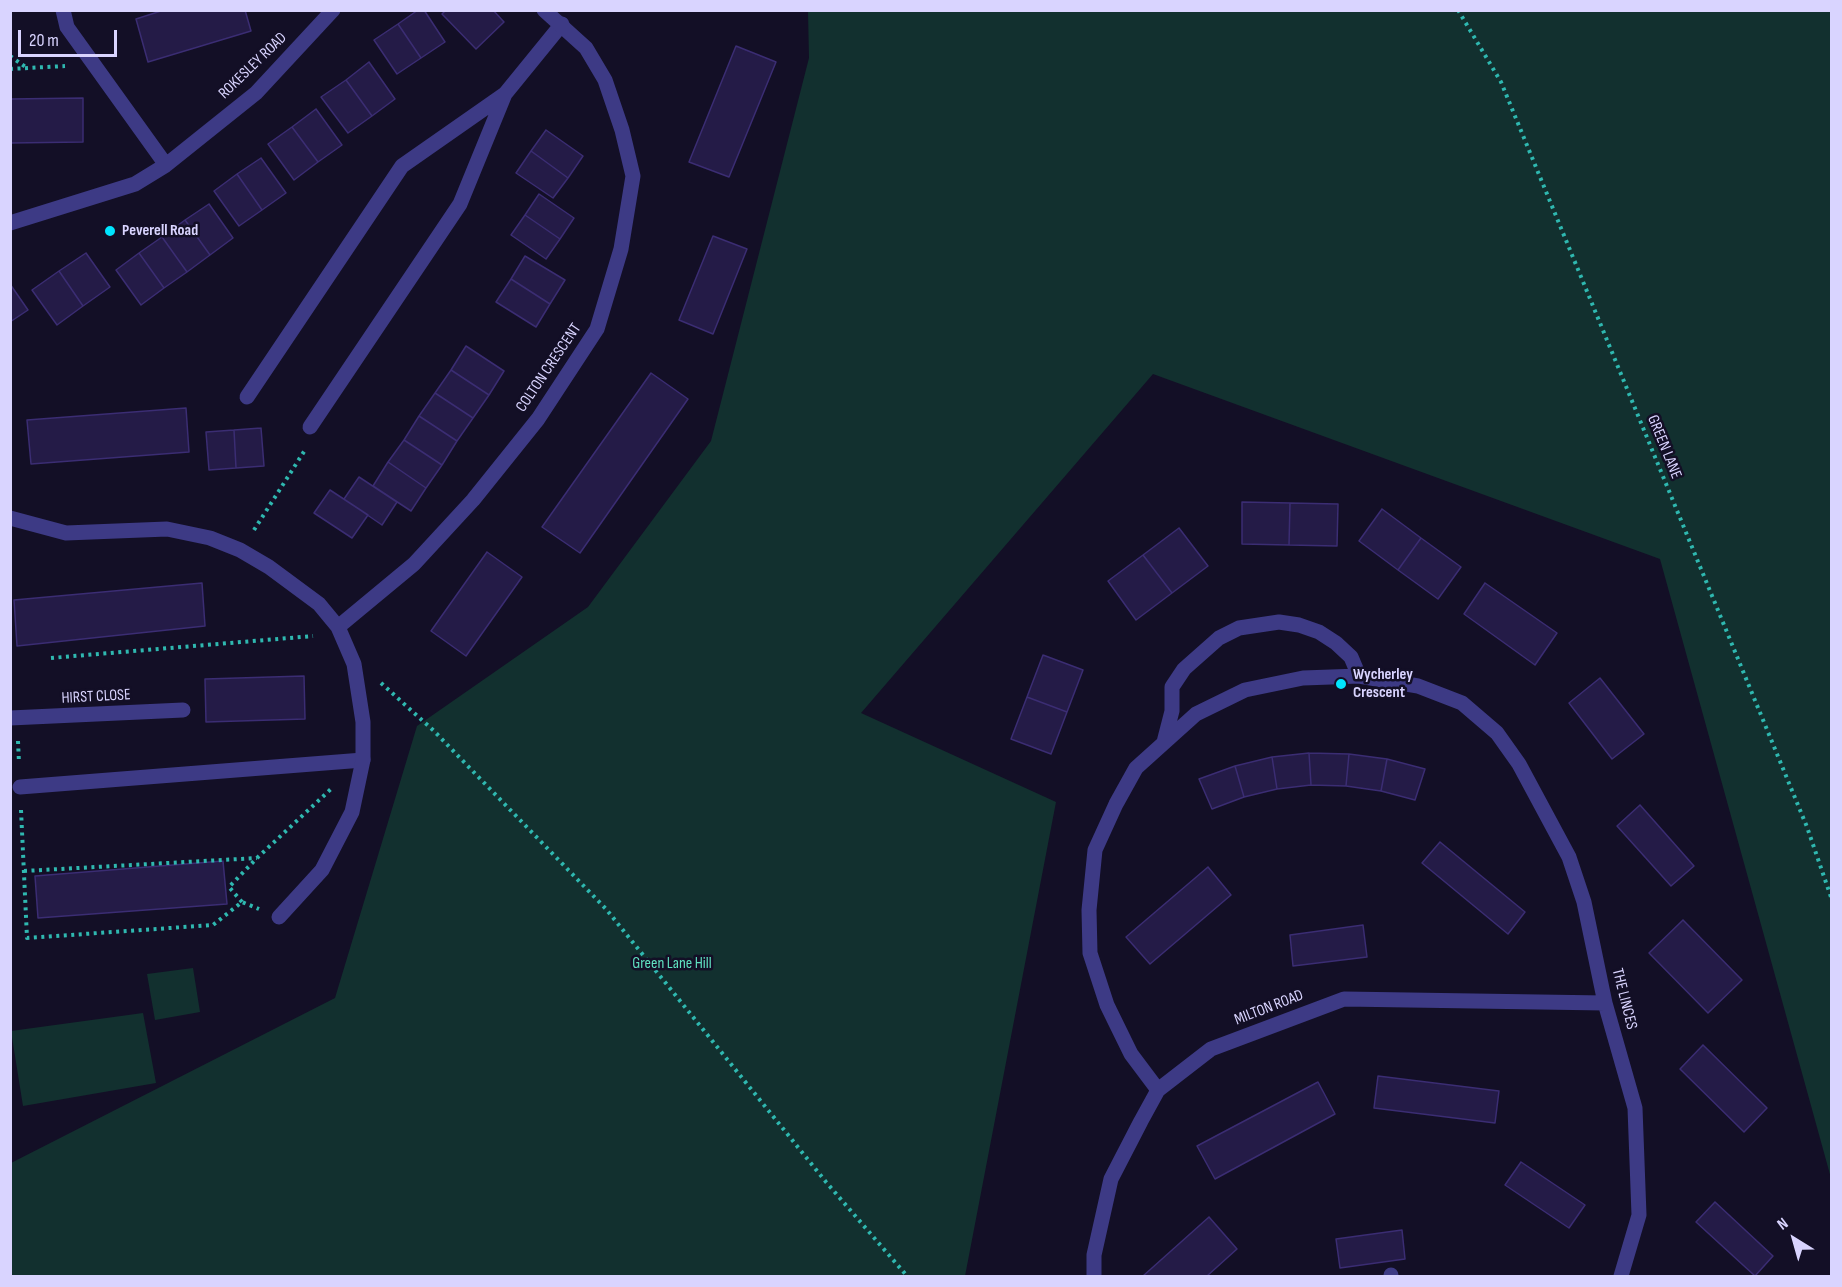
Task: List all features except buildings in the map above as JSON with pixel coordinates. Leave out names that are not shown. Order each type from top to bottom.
[{"type":"street","points":[[63,10],[67,27],[166,165]]},
{"type":"street","name":"ROKESLEY ROAD","points":[[10,223],[135,184],[166,165],[256,93],[333,10]]},
{"type":"street","name":"COLTON CRESCENT","points":[[339,630],[414,564],[473,500],[538,419],[597,329],[621,249],[633,176],[622,130],[605,80],[586,48],[544,10]]},
{"type":"street","points":[[247,396],[402,166],[505,94],[562,24]]},
{"type":"street","points":[[310,427],[460,204],[505,94]]},
{"type":"street","points":[[12,522],[66,533],[168,529],[210,538],[240,550],[319,604],[339,630],[354,664],[363,722],[363,760],[352,812],[322,870],[279,917]]},
{"type":"street","points":[[1158,1090],[1131,1054],[1107,1005],[1090,953],[1089,910],[1095,850],[1111,813],[1136,768],[1196,714],[1245,690],[1303,678],[1359,676],[1351,657],[1319,632],[1299,625],[1279,622],[1239,628],[1219,638],[1184,669],[1172,687],[1172,711],[1164,742]]},
{"type":"street","name":"THE LINCES","points":[[1359,676],[1418,686],[1462,703],[1506,745],[1519,764],[1569,857],[1584,902],[1605,1003],[1635,1108],[1639,1215],[1620,1276]]},
{"type":"street","name":"HIRST CLOSE","points":[[14,718],[183,710]]},
{"type":"street","points":[[20,787],[363,760]]},
{"type":"street","name":"MILTON ROAD","points":[[1094,1276],[1094,1255],[1111,1179],[1158,1090],[1211,1049],[1344,999],[1605,1003]]},
{"type":"path","name":"GREEN LANE","points":[[1458,10],[1501,82],[1807,827],[1832,900]]},
{"type":"path","points":[[10,56],[27,69]]},
{"type":"path","points":[[10,69],[63,67],[89,59]]},
{"type":"path","points":[[240,550],[310,442],[310,427]]},
{"type":"path","points":[[51,658],[339,630]]},
{"type":"path","points":[[354,664],[393,692],[434,730],[606,909],[826,1182],[907,1276]]},
{"type":"path","points":[[14,718],[20,787],[27,938],[213,925],[242,902]]},
{"type":"path","points":[[279,917],[242,902],[229,887],[363,760]]},
{"type":"path","points":[[24,871],[257,858]]},
{"type":"green space","name":"Green Lane Hill","points":[[808,11],[1831,11],[1831,1178],[1660,559],[1153,374],[861,713],[1056,802],[965,1276],[11,1276],[11,1163],[335,998],[417,726],[588,607],[711,441],[809,58]]},
{"type":"green space","points":[[193,968],[200,1012],[155,1020],[147,974]]},
{"type":"green space","points":[[143,1013],[156,1083],[23,1106],[11,1031]]},
{"type":"place","name":"Peverell Road","points":[[110,231]]},
{"type":"place","name":"Wycherley Crescent","points":[[1341,684]]}]
